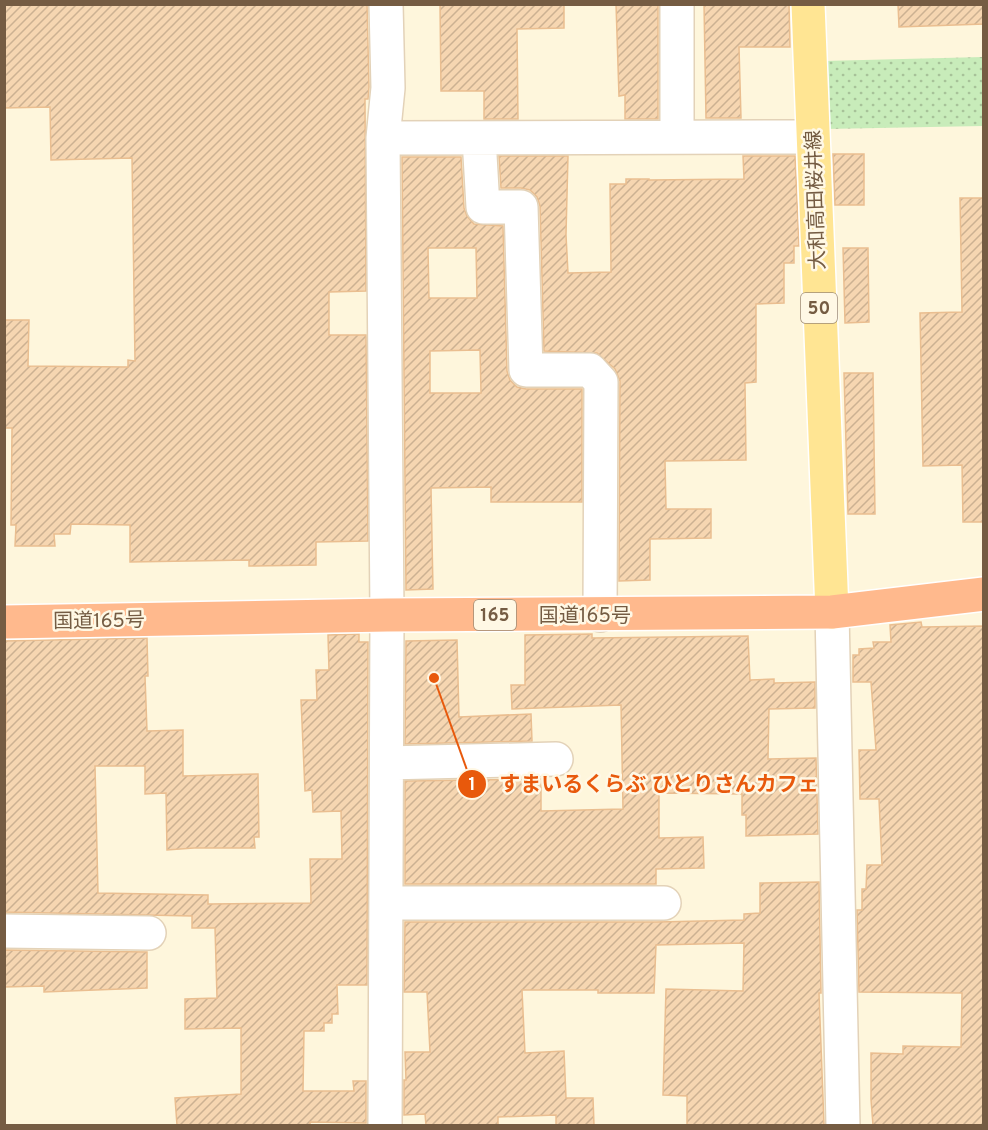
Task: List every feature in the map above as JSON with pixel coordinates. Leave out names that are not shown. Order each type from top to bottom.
[{"type":"highway","name":"国道165号","points":[[4,622],[387,615],[832,612],[984,594]]},
{"type":"main road","name":"大和高田桜井線","points":[[808,4],[832,612]]},
{"type":"street","points":[[385,1125],[387,615],[383,138],[388,88],[387,4]]},
{"type":"street","points":[[677,4],[677,137]]},
{"type":"street","points":[[383,138],[812,137]]},
{"type":"street","points":[[479,138],[483,207],[521,207],[526,370],[590,370],[601,382],[600,615]]},
{"type":"street","points":[[832,612],[843,1125]]},
{"type":"street","points":[[387,763],[556,759]]},
{"type":"street","points":[[386,903],[664,903]]},
{"type":"street","points":[[4,931],[149,933]]},
{"type":"green space","points":[[983,57],[983,126],[825,129],[823,61]]},
{"type":"building","points":[[4,4],[367,4],[369,87],[368,99],[365,99],[366,291],[329,292],[329,335],[366,335],[368,541],[316,542],[316,565],[249,566],[249,560],[130,562],[130,525],[71,524],[70,534],[54,534],[55,546],[15,546],[16,525],[11,525],[12,428],[4,428],[4,320],[29,320],[28,366],[128,367],[128,360],[135,361],[132,158],[51,160],[50,107],[4,108]]},
{"type":"building","points":[[440,4],[564,4],[564,28],[517,29],[518,119],[484,119],[484,91],[441,91]]},
{"type":"building","points":[[616,4],[658,4],[658,119],[625,119],[625,95],[619,96]]},
{"type":"building","points":[[704,4],[789,4],[790,47],[739,47],[741,118],[706,118]]},
{"type":"building","points":[[898,4],[984,4],[984,24],[899,27]]},
{"type":"building","points":[[833,154],[864,154],[864,205],[835,205]]},
{"type":"building","points":[[499,156],[568,156],[566,235],[568,273],[611,272],[610,184],[626,184],[626,179],[744,179],[743,156],[795,156],[799,246],[794,246],[794,263],[784,263],[784,303],[756,304],[756,382],[745,383],[746,460],[665,461],[666,509],[711,509],[711,538],[650,539],[650,580],[619,581],[620,381],[615,369],[597,353],[544,351],[540,206],[537,197],[530,190],[501,188]]},
{"type":"building","points":[[402,157],[461,157],[464,208],[467,216],[474,224],[503,226],[507,371],[510,380],[517,387],[526,389],[582,389],[582,502],[491,502],[491,487],[431,488],[433,589],[406,590]],"holes":[[[428,248],[476,248],[477,298],[429,298]],[[480,350],[481,393],[430,393],[430,351]]]},
{"type":"building","points":[[960,198],[984,198],[984,522],[963,522],[962,465],[923,466],[920,313],[962,312]]},
{"type":"building","points":[[843,248],[868,248],[869,322],[845,323]]},
{"type":"building","points":[[844,373],[873,373],[875,514],[848,514]]},
{"type":"building","points":[[921,622],[922,627],[984,626],[984,1125],[873,1125],[871,1053],[903,1054],[903,1046],[961,1047],[962,993],[859,992],[857,910],[862,910],[862,889],[866,889],[867,865],[882,865],[879,799],[860,799],[859,750],[876,750],[871,682],[853,682],[853,655],[859,655],[859,649],[874,648],[873,642],[891,642],[890,625]]},
{"type":"building","points":[[359,634],[359,642],[368,642],[367,985],[337,985],[338,1014],[332,1014],[332,1023],[324,1023],[324,1031],[304,1031],[303,1091],[354,1091],[353,1081],[366,1081],[366,1123],[177,1125],[175,1098],[241,1094],[241,1028],[185,1029],[185,999],[217,998],[215,928],[192,928],[192,916],[4,912],[6,698],[4,698],[4,641],[147,638],[148,676],[145,676],[147,731],[183,730],[183,776],[258,774],[259,837],[254,837],[255,848],[167,850],[166,793],[145,794],[145,766],[95,766],[98,893],[208,895],[208,904],[311,903],[310,859],[342,859],[341,811],[313,812],[312,790],[305,791],[301,700],[317,700],[316,670],[329,670],[328,635]]},
{"type":"building","points":[[592,634],[592,638],[748,636],[750,680],[774,679],[774,683],[815,682],[815,708],[769,709],[768,759],[816,758],[818,834],[746,836],[746,815],[742,815],[742,794],[659,793],[659,838],[703,837],[704,868],[656,869],[656,884],[405,884],[405,781],[541,779],[541,811],[623,809],[621,705],[512,709],[511,685],[525,685],[525,635]]},
{"type":"building","points":[[457,640],[459,717],[531,714],[532,741],[405,744],[406,641]]},
{"type":"building","points":[[819,882],[821,993],[819,993],[824,1125],[687,1125],[687,1096],[663,1095],[666,989],[743,991],[744,943],[656,945],[654,993],[522,990],[525,1053],[564,1051],[566,1098],[593,1098],[594,1125],[556,1125],[556,1115],[498,1117],[498,1125],[426,1125],[425,1114],[404,1115],[405,1052],[430,1052],[427,992],[404,992],[405,922],[744,920],[744,914],[760,913],[760,883]]},
{"type":"building","points":[[4,950],[147,952],[147,988],[44,992],[44,986],[4,987]]},
{"type":"place","name":"すまいるくらぶ ひとりさんカフェ","points":[[434,678]]}]
